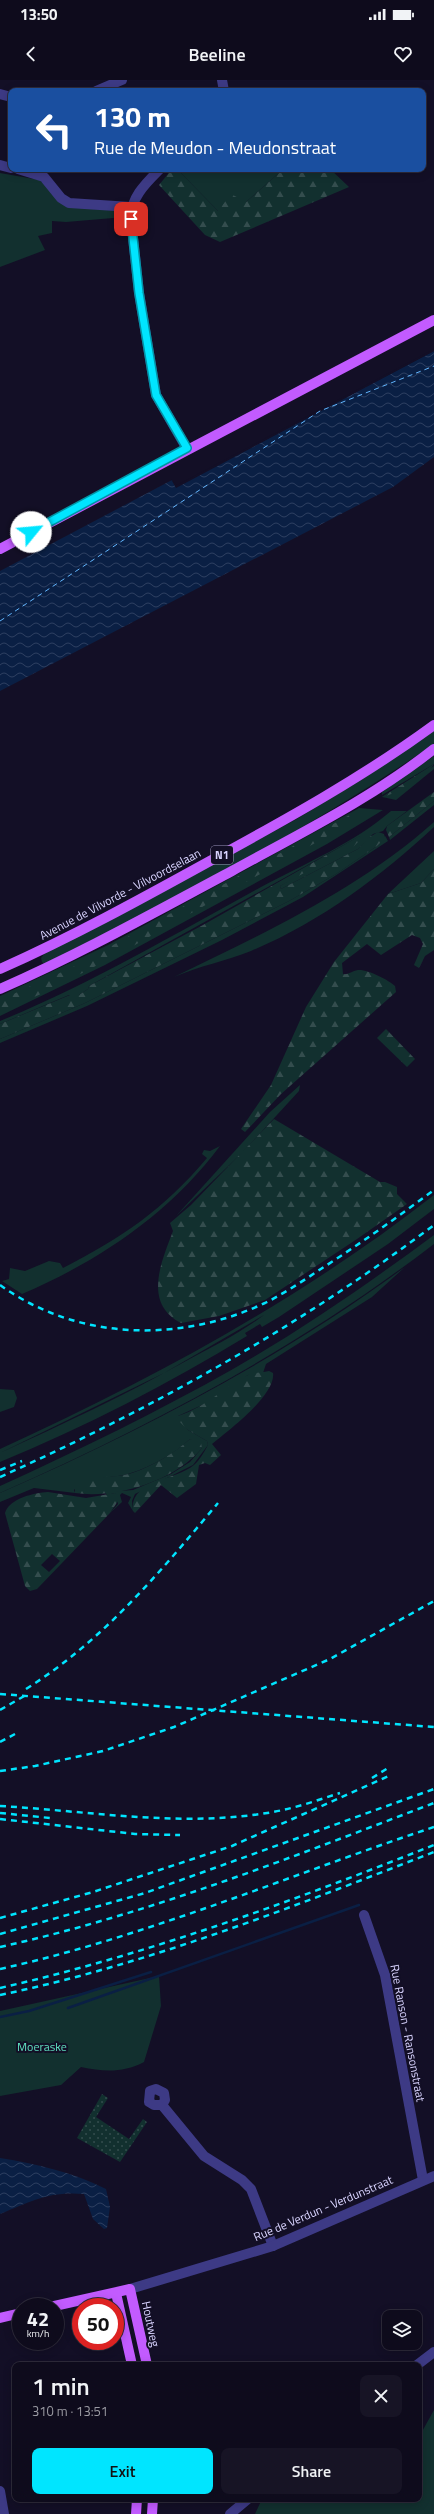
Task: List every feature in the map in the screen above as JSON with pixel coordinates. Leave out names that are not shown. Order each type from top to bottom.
[{"type":"main road","points":[[0,549],[187,448],[434,320]]},
{"type":"main road","name":"Avenue de Vilvorde - Vilvoordselaan","points":[[0,969],[83,930],[282,822],[363,774],[434,725]]},
{"type":"main road","name":"N1","points":[[0,989],[107,938],[341,812],[412,766],[434,749]]},
{"type":"main road","points":[[64,2304],[130,2290]]},
{"type":"main road","name":"Houtweg","points":[[130,2290],[146,2362]]},
{"type":"main road","points":[[116,2293],[131,2362]]},
{"type":"main road","points":[[0,2318],[12,2315]]},
{"type":"main road","points":[[136,2514],[137,2502]]},
{"type":"main road","points":[[152,2514],[153,2502]]},
{"type":"street","points":[[103,88],[122,80]]},
{"type":"street","points":[[31,172],[39,174],[49,181],[61,198],[69,203],[131,207]]},
{"type":"street","points":[[157,172],[146,184],[131,207],[138,286],[156,395],[187,448]]},
{"type":"street","name":"Rue Ranson - Ransonstraat","points":[[364,1915],[385,1975],[423,2180]]},
{"type":"street","points":[[162,2105],[204,2156],[242,2180],[251,2189],[273,2246]]},
{"type":"street","name":"Rue de Verdun - Verdunstraat","points":[[130,2290],[273,2246],[434,2176]]},
{"type":"street","points":[[421,2362],[434,2352]]},
{"type":"street","points":[[0,2491],[4,2514]]},
{"type":"street","points":[[230,2514],[244,2502]]},
{"type":"green space","points":[[170,172],[180,172],[218,211],[231,194],[246,202],[279,172],[333,172],[349,187],[220,242],[205,235],[159,185]]},
{"type":"green space","points":[[180,172],[279,172],[246,202],[219,212]]},
{"type":"green space","points":[[0,173],[40,180],[58,197],[122,210],[125,217],[66,222],[52,221],[52,233],[38,236],[45,250],[0,267]]},
{"type":"green space","points":[[434,731],[434,744],[340,805],[194,888],[44,964],[42,962],[41,958],[44,954],[295,820],[358,782]]},
{"type":"green space","points":[[434,756],[434,764],[382,795],[382,792]]},
{"type":"green space","points":[[434,764],[411,783],[394,793],[382,797]]},
{"type":"green space","points":[[434,766],[434,769],[396,800],[382,797]]},
{"type":"green space","points":[[434,792],[434,801],[389,837],[386,830],[387,826]]},
{"type":"green space","points":[[434,801],[434,805],[390,840],[389,837]]},
{"type":"green space","points":[[359,808],[383,810],[327,844],[105,965],[0,1016],[0,996],[108,945]]},
{"type":"green space","points":[[357,811],[360,817],[354,821],[126,950],[50,990],[0,1012],[0,1000],[73,967]]},
{"type":"green space","points":[[391,811],[407,811],[387,826],[383,831],[373,834],[358,849],[281,889],[280,886],[360,836],[89,986],[88,989],[79,995],[69,995],[0,1024],[0,1021],[34,1007],[99,975],[345,843],[377,823]]},
{"type":"green space","points":[[434,822],[434,827],[371,881],[325,912],[251,951],[174,977],[276,927],[342,889],[374,869]]},
{"type":"green space","points":[[378,832],[384,834],[385,838],[377,846],[336,874],[289,901],[85,1003],[0,1039],[0,1024],[70,995],[79,995],[88,989],[89,986],[203,925],[358,837],[362,838],[354,846],[280,886],[281,889],[358,849],[368,838]]},
{"type":"green space","points":[[384,834],[388,841],[303,897],[222,940],[87,1006],[0,1043],[0,1039],[85,1003],[289,901],[336,874],[377,846],[385,836]]},
{"type":"green space","points":[[434,851],[434,869],[421,883],[388,894]]},
{"type":"green space","points":[[434,869],[434,950],[425,956],[419,968],[414,965],[423,944],[420,938],[412,935],[381,955],[367,944],[342,963],[343,974],[358,970],[372,973],[395,986],[396,992],[281,1094],[245,1132],[241,1129],[271,1085],[306,1007],[334,962],[388,894],[421,883]]},
{"type":"green space","points":[[386,1029],[415,1059],[407,1067],[377,1038]]},
{"type":"green space","points":[[300,1085],[299,1091],[242,1153],[176,1216],[270,1112]]},
{"type":"green space","points":[[274,1119],[380,1182],[385,1182],[397,1187],[397,1194],[407,1204],[265,1300],[219,1316],[181,1323],[169,1315],[162,1305],[159,1294],[158,1282],[160,1269],[173,1231],[170,1223],[191,1205]]},
{"type":"green space","points":[[220,1146],[200,1171],[155,1214],[105,1251],[51,1281],[22,1294],[2,1281],[9,1279],[10,1268],[25,1271],[49,1261],[60,1263],[63,1268],[105,1245],[141,1221],[174,1193],[207,1158],[202,1154],[204,1150],[210,1151]]},
{"type":"green space","points":[[434,1195],[434,1209],[388,1244],[279,1317],[262,1327],[260,1324],[245,1333],[247,1336],[217,1354],[126,1404],[32,1449],[0,1462],[0,1449],[114,1394],[224,1335],[279,1303],[332,1269]],"holes":[[[264,1315],[226,1340],[163,1374],[0,1453],[164,1373]]]},
{"type":"green space","points":[[434,1235],[434,1244],[332,1316],[279,1350],[114,1440],[0,1493],[0,1486],[147,1415],[259,1354],[385,1271]]},
{"type":"green space","points":[[405,1267],[372,1297],[266,1364],[263,1373],[248,1375],[213,1400],[178,1416],[188,1430],[207,1441],[208,1445],[193,1465],[135,1494],[132,1501],[133,1511],[128,1503],[131,1497],[122,1493],[120,1495],[122,1502],[110,1513],[118,1504],[115,1493],[107,1495],[105,1492],[133,1490],[171,1474],[190,1462],[202,1448],[190,1439],[170,1455],[147,1467],[123,1475],[93,1479],[80,1485],[74,1490],[75,1493],[34,1488],[0,1502],[0,1493],[157,1419],[259,1363],[357,1301]]},
{"type":"green space","points":[[269,1371],[273,1373],[272,1382],[267,1392],[250,1412],[212,1444],[221,1455],[210,1465],[205,1463],[199,1465],[196,1484],[177,1498],[161,1485],[135,1513],[133,1511],[134,1501],[138,1493],[155,1482],[176,1475],[194,1465],[208,1445],[207,1441],[188,1430],[177,1419],[178,1416],[198,1407],[230,1385],[248,1375]]},
{"type":"green space","points":[[0,1389],[14,1390],[17,1398],[14,1407],[0,1412]]},
{"type":"green space","points":[[190,1439],[201,1443],[202,1448],[177,1470],[161,1478],[126,1490],[91,1494],[75,1493],[75,1487],[87,1480],[125,1475],[148,1467],[170,1455]]},
{"type":"green space","points":[[48,1492],[86,1498],[115,1493],[120,1498],[110,1513],[37,1589],[30,1591],[25,1586],[5,1513],[17,1500],[30,1495]],"holes":[[[52,1554],[60,1561],[49,1572],[41,1565]]]},
{"type":"green space","name":"Moeraske","points":[[159,1976],[161,2006],[144,2062],[121,2070],[106,2071],[81,2067],[61,2085],[0,2096],[0,2011]]},
{"type":"green space","points":[[102,2094],[108,2098],[96,2117],[129,2139],[143,2119],[147,2122],[120,2162],[77,2138]]},
{"type":"green space","points":[[434,2410],[434,2514],[255,2514],[261,2502],[422,2502],[422,2432]]},
{"type":"water","points":[[434,351],[434,457],[393,487],[0,691],[0,571],[172,480],[176,487]]},
{"type":"water","points":[[0,2158],[54,2169],[106,2189],[110,2207],[107,2228],[104,2229],[93,2219],[84,2194],[61,2194],[41,2198],[0,2214]]},
{"type":"pier","points":[[434,349],[434,351],[176,488],[171,479],[177,485]]},
{"type":"waterway","points":[[68,2008],[359,1905]]},
{"type":"waterway","points":[[0,2017],[29,2011],[151,1972]]},
{"type":"ferry route","points":[[0,621],[320,411],[434,366]]},
{"type":"railway","points":[[0,1285],[30,1303],[62,1317],[96,1326],[130,1330],[164,1330],[199,1325],[232,1316],[265,1303],[281,1294],[354,1247],[434,1190]]},
{"type":"railway","points":[[0,1477],[114,1422],[224,1363],[331,1298],[434,1225]]},
{"type":"railway","points":[[0,1470],[22,1461]]},
{"type":"railway","points":[[26,1689],[81,1649],[130,1604],[218,1503]]},
{"type":"railway","points":[[0,1771],[35,1766],[103,1751],[174,1727],[330,1659],[434,1601]]},
{"type":"railway","points":[[0,1694],[434,1727]]},
{"type":"railway","points":[[0,1710],[26,1695]]},
{"type":"railway","points":[[0,1742],[15,1734]]},
{"type":"railway","points":[[372,1778],[388,1768]]},
{"type":"railway","points":[[0,1918],[93,1892],[232,1846],[391,1775]]},
{"type":"railway","points":[[0,1934],[145,1893],[434,1789]]},
{"type":"railway","points":[[0,1806],[136,1817],[205,1819],[239,1817],[273,1812],[299,1806],[340,1793]]},
{"type":"railway","points":[[0,1947],[56,1934],[220,1883],[434,1803]]},
{"type":"railway","points":[[0,1813],[50,1818]]},
{"type":"railway","points":[[0,1819],[135,1834],[180,1835]]},
{"type":"railway","points":[[0,1969],[110,1940],[218,1904],[434,1827]]},
{"type":"railway","points":[[0,1988],[166,1943],[274,1906],[434,1845]]},
{"type":"railway","points":[[0,1995],[56,1982],[165,1951],[274,1913],[434,1852]]},
{"type":"route","points":[[31,532],[187,448],[160,404],[153,386],[139,293],[131,219]]}]
